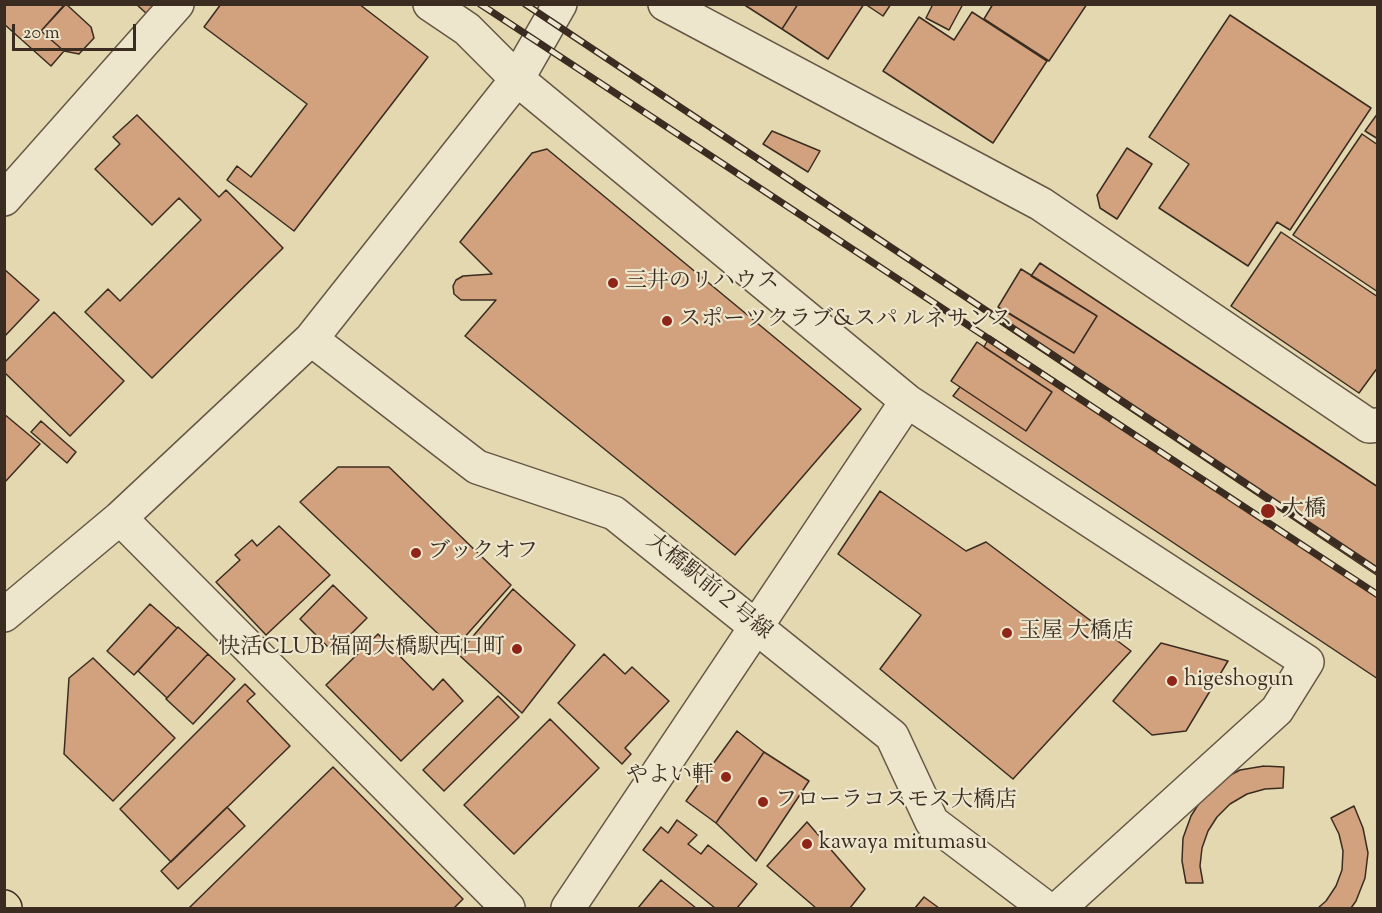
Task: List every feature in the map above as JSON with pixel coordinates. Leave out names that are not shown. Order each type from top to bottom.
[{"type":"street","points":[[4,199],[177,4]]},
{"type":"street","points":[[430,4],[467,29],[517,80],[906,401],[1307,662],[1277,710],[1059,909]]},
{"type":"street","points":[[4,615],[120,518],[311,339],[517,80],[560,4]]},
{"type":"street","points":[[665,4],[1041,204],[1369,426],[1377,424]]},
{"type":"street","name":"大橋駅前２号線","points":[[311,339],[477,467],[614,513],[892,736],[932,822],[1046,909]]},
{"type":"street","points":[[568,909],[906,401]]},
{"type":"street","points":[[120,518],[508,909]]},
{"type":"building","points":[[4,4],[65,4],[41,31],[64,51],[51,66],[4,24]]},
{"type":"building","points":[[66,4],[91,27],[94,38],[79,54],[64,51],[41,31]]},
{"type":"building","points":[[136,4],[155,4],[147,14]]},
{"type":"building","points":[[221,4],[359,4],[428,57],[294,231],[227,180],[237,166],[251,177],[307,104],[204,27]]},
{"type":"building","points":[[743,4],[798,4],[782,29]]},
{"type":"building","points":[[798,4],[864,4],[828,59],[782,29]]},
{"type":"building","points":[[865,4],[891,4],[883,16]]},
{"type":"building","points":[[933,4],[963,4],[949,30],[926,18]]},
{"type":"building","points":[[993,4],[1087,4],[1049,61],[984,19]]},
{"type":"building","points":[[972,12],[1047,61],[993,143],[883,71],[919,17],[954,40]]},
{"type":"building","points":[[1230,15],[1371,108],[1290,230],[1277,222],[1248,266],[1159,208],[1189,164],[1149,137]]},
{"type":"building","points":[[1378,113],[1378,139],[1365,131]]},
{"type":"building","points":[[137,115],[219,197],[226,190],[283,248],[152,378],[85,312],[108,289],[120,301],[201,220],[179,198],[152,225],[95,169],[120,144],[113,137]]},
{"type":"building","points":[[772,131],[820,151],[808,172],[763,144]]},
{"type":"building","points":[[1362,134],[1378,145],[1378,292],[1293,235]]},
{"type":"building","points":[[1127,148],[1152,164],[1117,219],[1100,208],[1097,195]]},
{"type":"building","points":[[547,149],[861,409],[735,555],[465,336],[496,300],[461,300],[454,294],[453,286],[456,280],[463,276],[492,274],[460,242],[532,153]]},
{"type":"building","points":[[1281,232],[1378,297],[1378,367],[1359,393],[1231,306]]},
{"type":"building","points":[[1040,263],[1378,487],[1378,576],[999,323],[1007,312],[1074,353],[1097,316],[1031,276]]},
{"type":"building","points":[[4,269],[39,300],[4,337]]},
{"type":"building","points":[[1021,269],[1097,316],[1074,353],[998,307]]},
{"type":"building","points":[[54,312],[124,381],[70,436],[4,372],[4,363]]},
{"type":"building","points":[[990,336],[1378,594],[1378,679],[953,396],[960,387],[1026,431],[1052,392],[984,347]]},
{"type":"building","points":[[977,342],[1052,392],[1026,431],[951,381]]},
{"type":"building","points":[[4,414],[40,444],[4,483]]},
{"type":"building","points":[[41,421],[76,452],[67,463],[31,432]]},
{"type":"building","name":"ブックオフ","points":[[338,467],[389,467],[511,585],[454,649],[300,502]]},
{"type":"building","name":"玉屋 大橋店","points":[[880,491],[966,551],[986,542],[1131,651],[1013,779],[880,669],[921,615],[838,554]]},
{"type":"building","points":[[279,526],[330,575],[266,635],[216,582],[240,560],[235,555],[252,540],[257,546]]},
{"type":"building","points":[[333,585],[367,618],[333,652],[300,619]]},
{"type":"building","name":"快活CLUB 福岡大橋駅西口町","points":[[513,589],[575,645],[522,713],[458,654]]},
{"type":"building","points":[[150,604],[177,628],[134,675],[107,651]]},
{"type":"building","points":[[178,627],[208,654],[167,698],[138,671]]},
{"type":"building","points":[[378,634],[433,690],[443,679],[463,701],[401,761],[326,685]]},
{"type":"building","name":"higeshogun","points":[[1161,643],[1228,661],[1186,731],[1152,735],[1113,701]]},
{"type":"building","points":[[208,654],[235,679],[193,724],[166,699]]},
{"type":"building","points":[[604,654],[625,674],[632,667],[669,701],[625,748],[631,754],[622,764],[558,703]]},
{"type":"building","points":[[93,658],[175,738],[113,801],[64,754],[69,678]]},
{"type":"building","points":[[245,684],[255,694],[247,701],[290,746],[171,862],[120,809]]},
{"type":"building","points":[[498,696],[519,717],[444,791],[423,770]]},
{"type":"building","points":[[550,719],[599,768],[514,854],[464,805]]},
{"type":"building","name":"やよい軒","points":[[737,731],[764,752],[716,823],[686,801]]},
{"type":"building","name":"フローラコスモス大橋店","points":[[764,752],[809,781],[756,861],[716,823]]},
{"type":"building","points":[[1264,766],[1284,767],[1283,788],[1265,789],[1247,794],[1230,804],[1217,817],[1208,831],[1202,848],[1200,866],[1203,883],[1186,883],[1182,861],[1183,838],[1191,816],[1203,797],[1219,781],[1240,770]]},
{"type":"building","points":[[333,767],[463,899],[454,908],[189,908]]},
{"type":"building","points":[[1354,806],[1363,828],[1368,853],[1365,878],[1351,908],[1318,908],[1336,886],[1342,870],[1343,851],[1339,834],[1331,818]]},
{"type":"building","points":[[227,807],[245,826],[178,889],[161,871]]},
{"type":"building","points":[[677,820],[697,835],[688,844],[701,854],[708,845],[757,884],[737,908],[715,908],[643,850],[661,827],[668,833]]},
{"type":"building","name":"kawaya mitumasu","points":[[807,822],[865,889],[850,908],[816,908],[767,866]]},
{"type":"building","points":[[661,880],[696,908],[638,908]]},
{"type":"building","points":[[924,897],[939,908],[915,908]]},
{"type":"railway","points":[[480,4],[1378,595]]},
{"type":"railway","points":[[525,4],[1378,571]]},
{"type":"place","name":"三井のリハウス","points":[[613,283]]},
{"type":"place","name":"スポーツクラブ&スパ ルネサンス","points":[[667,321]]},
{"type":"place","name":"大橋","points":[[1268,511]]},
{"type":"place","name":"ブックオフ","points":[[416,553]]},
{"type":"place","name":"玉屋 大橋店","points":[[1007,633]]},
{"type":"place","name":"快活CLUB 福岡大橋駅西口町","points":[[517,649]]},
{"type":"place","name":"higeshogun","points":[[1172,681]]},
{"type":"place","name":"やよい軒","points":[[726,777]]},
{"type":"place","name":"フローラコスモス大橋店","points":[[763,802]]},
{"type":"place","name":"kawaya mitumasu","points":[[807,844]]}]
